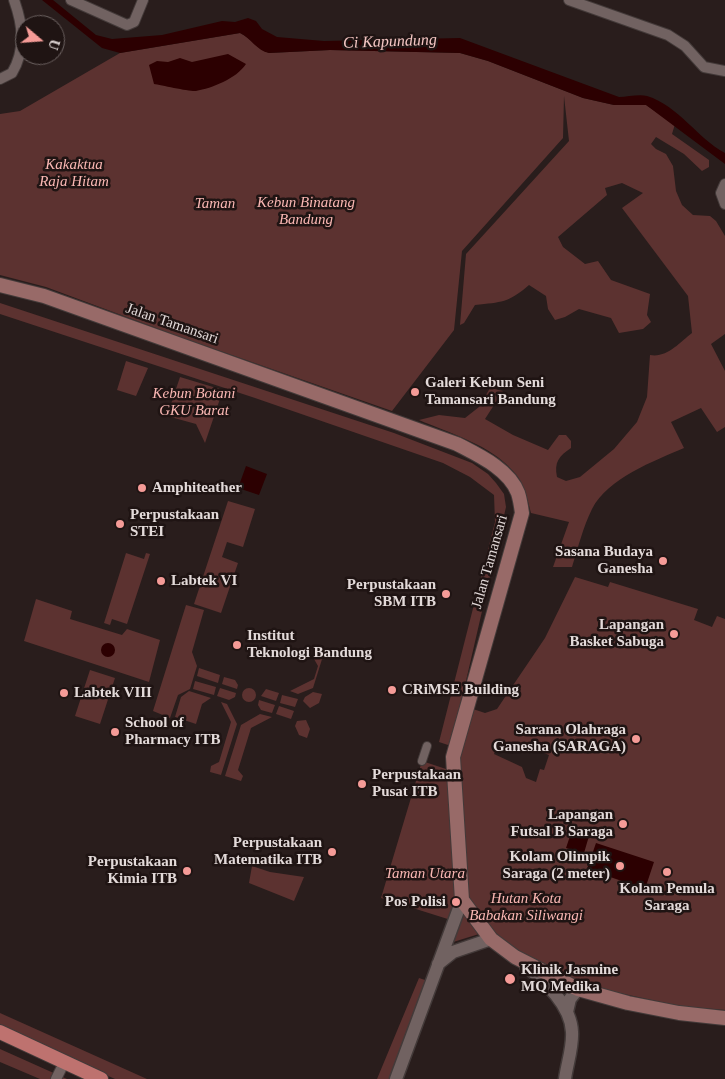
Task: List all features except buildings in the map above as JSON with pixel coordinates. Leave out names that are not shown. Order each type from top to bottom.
[{"type":"main road","name":"Jalan Tamansari","points":[[0,285],[44,296],[457,444],[486,459],[511,480],[518,493],[522,513],[452,757],[462,900]]},
{"type":"main road","points":[[462,900],[491,939],[515,958],[578,989],[628,1003],[679,1013],[725,1018]]},
{"type":"main road","points":[[0,1032],[100,1079]]},
{"type":"main road","points":[[0,1042],[58,1074],[82,1079]]},
{"type":"street","points":[[0,79],[12,73],[22,47],[21,22],[14,0]]},
{"type":"street","points":[[72,0],[127,25],[134,22],[143,0]]},
{"type":"street","points":[[569,0],[668,35],[685,46],[704,68],[725,71]]},
{"type":"street","points":[[725,184],[721,193],[725,204]]},
{"type":"street","points":[[422,761],[427,746]]},
{"type":"street","points":[[396,1079],[462,900]]},
{"type":"street","points":[[438,964],[453,952],[491,939]]},
{"type":"street","points":[[515,958],[544,982],[566,1012],[572,1036],[565,1079]]},
{"type":"street","points":[[566,1012],[570,999],[578,989]]},
{"type":"green space","name":"Kebun Binatang Bandung","points":[[240,33],[269,53],[330,50],[460,53],[488,61],[583,98],[614,105],[646,105],[675,124],[672,134],[709,160],[709,167],[702,171],[684,154],[656,137],[651,144],[666,154],[673,166],[676,191],[682,205],[693,215],[710,216],[716,221],[725,236],[725,334],[711,344],[725,371],[725,427],[717,432],[701,408],[671,422],[684,448],[633,472],[609,488],[599,498],[586,523],[572,567],[553,567],[569,522],[531,513],[520,480],[504,462],[482,447],[419,420],[439,415],[465,418],[479,407],[490,388],[503,391],[485,419],[513,435],[548,450],[559,435],[566,435],[571,441],[571,448],[558,460],[556,467],[557,477],[566,481],[580,477],[614,449],[637,422],[647,397],[650,355],[667,352],[692,333],[688,296],[622,208],[643,193],[622,183],[605,188],[607,195],[558,237],[563,247],[585,264],[598,261],[611,280],[650,294],[647,315],[651,322],[643,329],[619,333],[611,318],[579,309],[555,320],[548,309],[546,296],[529,285],[504,301],[475,305],[464,323],[460,325],[466,254],[569,141],[564,96],[563,138],[462,251],[454,330],[392,411],[183,338],[46,287],[0,275],[0,114],[20,111],[120,53]]},
{"type":"green space","points":[[0,303],[394,433],[472,463],[488,474],[504,494],[506,507],[451,746],[439,742],[495,522],[494,495],[470,477],[443,463],[255,398],[0,314]]},
{"type":"green space","points":[[126,361],[148,368],[136,396],[117,390]]},
{"type":"green space","name":"Kebun Botani GKU Barat","points":[[180,377],[223,390],[205,443],[196,424],[167,416]]},
{"type":"green space","points":[[228,501],[255,509],[243,547],[227,542],[222,557],[238,563],[221,613],[194,604]]},
{"type":"green space","points":[[126,553],[144,559],[146,553],[150,554],[127,624],[112,619],[110,625],[104,623]]},
{"type":"green space","name":"Hutan Kota Babakan Siliwangi","points":[[575,577],[608,587],[610,582],[698,609],[694,620],[712,627],[717,616],[725,619],[725,1010],[679,1006],[592,987],[507,947],[489,934],[468,897],[458,760],[473,709],[485,713],[497,709],[545,638]],"holes":[[[499,741],[529,753],[531,748],[549,755],[544,770],[540,769],[536,782],[526,778],[522,767],[494,754]]]},
{"type":"green space","points":[[36,599],[72,611],[70,619],[122,635],[127,629],[160,640],[149,682],[24,641]]},
{"type":"green space","points":[[186,605],[204,610],[192,652],[197,666],[190,689],[178,695],[170,718],[153,711]]},
{"type":"green space","points":[[323,656],[313,688],[298,694],[290,691],[314,679],[318,666],[314,659]]},
{"type":"green space","points":[[199,668],[220,675],[218,683],[197,676]]},
{"type":"green space","points":[[90,670],[115,678],[100,724],[75,716]]},
{"type":"green space","points":[[224,677],[235,680],[238,685],[237,689],[222,684]]},
{"type":"green space","points":[[195,681],[216,687],[214,695],[193,689]]},
{"type":"green space","points":[[220,688],[236,693],[235,697],[229,700],[217,696]]},
{"type":"green space","points":[[246,688],[252,688],[256,695],[252,702],[246,702],[242,698],[242,692]]},
{"type":"green space","points":[[266,689],[279,693],[276,701],[261,696]]},
{"type":"green space","points":[[189,691],[211,698],[202,704],[196,724],[175,717],[181,697]]},
{"type":"green space","points":[[313,692],[322,694],[319,703],[310,708],[303,701],[305,697]]},
{"type":"green space","points":[[282,695],[298,699],[295,707],[280,703]]},
{"type":"green space","points":[[259,700],[275,705],[272,713],[261,710],[258,705]]},
{"type":"green space","points":[[221,702],[227,704],[237,724],[221,775],[210,772],[211,766],[219,762],[231,722]]},
{"type":"green space","points":[[279,706],[294,711],[291,719],[276,714]]},
{"type":"green space","points":[[260,714],[272,717],[251,728],[238,770],[243,776],[241,781],[225,776],[241,725]]},
{"type":"green space","points":[[306,720],[310,729],[307,738],[299,735],[295,726],[297,721]]},
{"type":"green space","name":"Taman Utara","points":[[422,761],[452,771],[462,900],[454,921],[381,898]]},
{"type":"green space","points":[[252,866],[270,872],[304,877],[294,901],[249,883]]},
{"type":"green space","points":[[462,910],[479,934],[450,943]]},
{"type":"green space","points":[[419,978],[428,981],[391,1079],[377,1079]]},
{"type":"green space","points":[[0,1013],[147,1079],[115,1079],[0,1027]]},
{"type":"green space","points":[[0,1049],[67,1079],[40,1079],[0,1062]]},
{"type":"water","name":"Ci Kapundung","points":[[42,0],[53,0],[96,35],[112,39],[162,35],[222,21],[235,22],[248,18],[256,21],[262,29],[277,37],[324,41],[460,38],[619,97],[644,95],[658,101],[669,107],[715,147],[725,153],[725,164],[646,105],[614,105],[583,98],[488,61],[460,53],[330,50],[269,53],[261,50],[240,33],[120,53],[102,48],[65,18],[65,15],[61,15]]},
{"type":"water","points":[[228,54],[246,64],[236,74],[216,85],[193,91],[154,84],[149,65],[157,61],[168,62],[180,58],[192,62]]},
{"type":"water","points":[[246,466],[267,474],[259,495],[238,488]]},
{"type":"water","points":[[105,643],[111,643],[115,650],[111,657],[105,657],[101,653],[101,647]]},
{"type":"water","points":[[572,830],[589,836],[584,853],[566,848]]},
{"type":"water","name":"Kolam Olimpik Saraga (2 meter)","points":[[596,843],[654,862],[645,889],[587,869]]},
{"type":"place","name":"Galeri Kebun Seni Tamansari Bandung","points":[[415,392]]},
{"type":"place","name":"Amphiteather","points":[[142,488]]},
{"type":"place","name":"Perpustakaan STEI","points":[[120,524]]},
{"type":"place","name":"Sasana Budaya Ganesha","points":[[663,561]]},
{"type":"place","name":"Labtek VI","points":[[161,581]]},
{"type":"place","name":"Perpustakaan SBM ITB","points":[[446,594]]},
{"type":"place","name":"Lapangan Basket Sabuga","points":[[674,634]]},
{"type":"place","name":"Institut Teknologi Bandung","points":[[237,645]]},
{"type":"place","name":"CRiMSE Building","points":[[392,690]]},
{"type":"place","name":"Labtek VIII","points":[[64,693]]},
{"type":"place","name":"School of Pharmacy ITB","points":[[115,732]]},
{"type":"place","name":"Sarana Olahraga Ganesha (SARAGA)","points":[[636,739]]},
{"type":"place","name":"Perpustakaan Pusat ITB","points":[[362,784]]},
{"type":"place","name":"Lapangan Futsal B Saraga","points":[[623,824]]},
{"type":"place","name":"Perpustakaan Matematika ITB","points":[[332,852]]},
{"type":"place","name":"Kolam Olimpik Saraga (2 meter)","points":[[620,866]]},
{"type":"place","name":"Perpustakaan Kimia ITB","points":[[187,871]]},
{"type":"place","name":"Kolam Pemula Saraga","points":[[667,872]]},
{"type":"place","name":"Pos Polisi","points":[[456,902]]},
{"type":"place","name":"Klinik Jasmine MQ Medika","points":[[510,979]]},
{"type":"park label","name":"Kakaktua Raja Hitam","points":[[74,174]]},
{"type":"park label","name":"Taman","points":[[215,204]]}]
